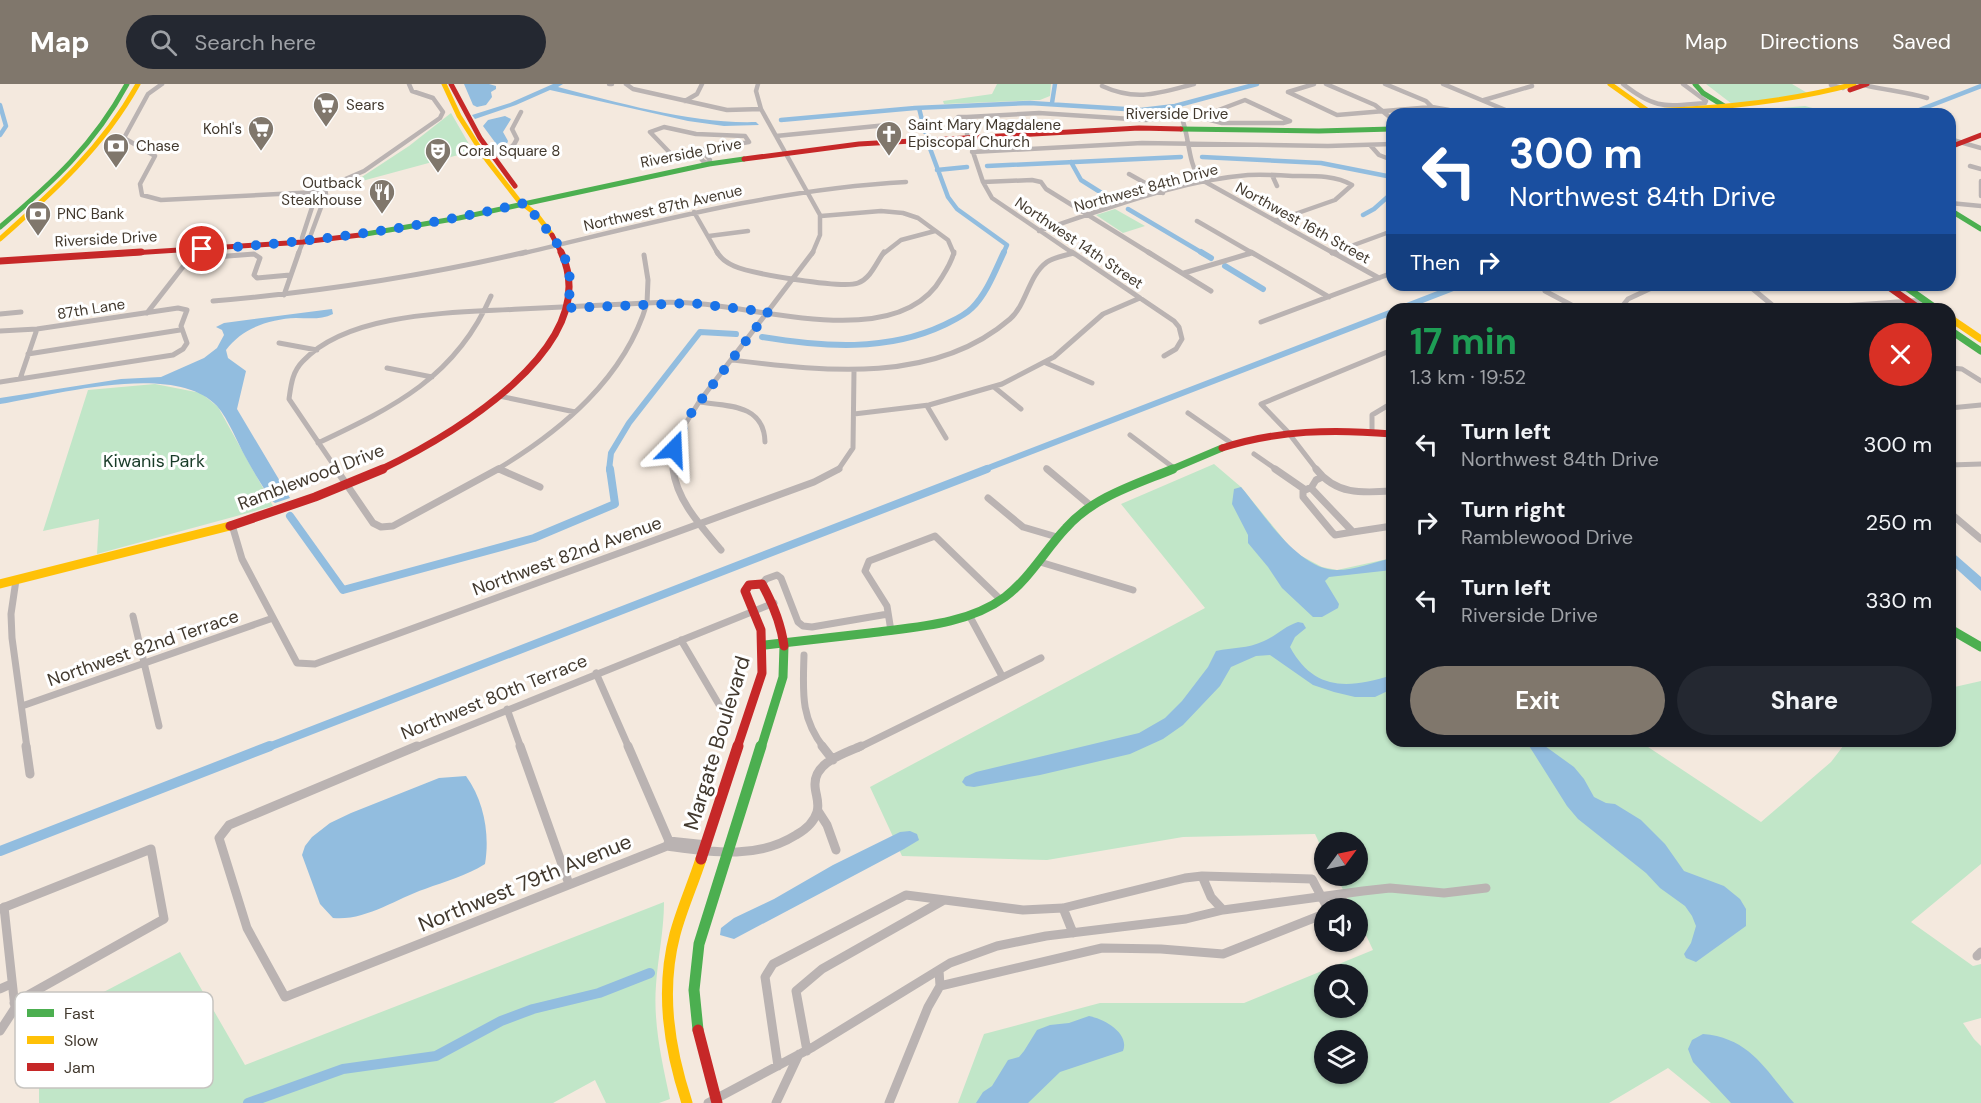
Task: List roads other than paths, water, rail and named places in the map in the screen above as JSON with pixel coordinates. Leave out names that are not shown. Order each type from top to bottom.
[{"type":"street","points":[[0,227],[94,148],[127,84]]},
{"type":"street","points":[[0,239],[63,184],[122,117],[138,84]]},
{"type":"street","points":[[162,84],[148,94],[124,138],[155,156],[139,184],[141,193],[161,200],[293,196],[326,189],[370,169],[441,117],[443,112],[436,100],[412,92],[410,84]]},
{"type":"street","name":"Ramblewood Drive","points":[[0,584],[232,525],[347,485],[387,467],[437,439],[499,396],[543,351],[557,330],[567,308],[570,275],[559,244],[486,155],[444,84]]},
{"type":"street","name":"Ramblewood Drive","points":[[451,84],[464,119]]},
{"type":"street","points":[[626,84],[633,89],[727,110],[761,109]]},
{"type":"street","points":[[684,101],[697,94],[702,84]]},
{"type":"street","points":[[721,550],[698,523],[680,494],[672,463],[679,434],[699,402],[818,244],[822,231],[821,216],[761,109],[756,91],[758,84]]},
{"type":"street","points":[[1175,84],[1182,87]]},
{"type":"street","points":[[1102,86],[1118,94],[1138,97],[1194,84]]},
{"type":"street","points":[[1314,84],[1288,92],[1337,115],[1385,112]]},
{"type":"street","points":[[1326,84],[1375,105],[1385,112]]},
{"type":"street","points":[[1385,84],[1426,101],[1432,107]]},
{"type":"street","points":[[1443,84],[1502,108]]},
{"type":"street","points":[[1449,86],[1456,84]]},
{"type":"street","points":[[1603,84],[1641,108]]},
{"type":"street","points":[[1610,84],[1642,108]]},
{"type":"street","points":[[1623,84],[1647,102],[1666,106],[1705,104],[1706,101],[1695,85]]},
{"type":"street","points":[[1695,85],[1729,108],[1802,102],[1840,94],[1862,84]]},
{"type":"street","points":[[1729,108],[1808,98],[1838,86],[1862,84],[1886,90],[1899,90],[1927,98]]},
{"type":"street","points":[[1484,100],[1532,86]]},
{"type":"street","points":[[967,117],[1049,114],[1133,121],[1290,122],[1288,119],[1245,100],[1186,121]]},
{"type":"street","points":[[1423,108],[1438,108]]},
{"type":"street","points":[[486,155],[509,149],[517,143],[512,129],[521,112]]},
{"type":"street","points":[[1186,121],[1193,169],[1205,183]]},
{"type":"street","name":"Riverside Drive","points":[[0,261],[305,239],[415,227],[523,201],[707,162],[785,151],[967,135],[1139,128],[1186,121],[1345,128],[1386,127]]},
{"type":"street","points":[[776,135],[887,124]]},
{"type":"street","points":[[664,127],[696,134],[745,136],[750,142],[696,152],[672,155],[650,132],[664,127]]},
{"type":"street","points":[[1956,142],[1981,130]]},
{"type":"street","name":"Northwest 14th Street","points":[[967,135],[983,183],[992,198],[1179,327],[1182,333],[1179,344],[1164,356]]},
{"type":"street","points":[[1956,142],[1981,135]]},
{"type":"street","points":[[972,152],[1122,143],[1386,145]]},
{"type":"street","points":[[1956,143],[1981,148]]},
{"type":"street","points":[[1371,146],[1379,155],[1386,158]]},
{"type":"street","points":[[702,151],[707,162]]},
{"type":"street","points":[[696,152],[707,162]]},
{"type":"street","points":[[1970,166],[1981,169]]},
{"type":"street","points":[[1129,174],[1162,193]]},
{"type":"street","name":"Northwest 84th Drive","points":[[1039,231],[1162,193],[1247,175],[1323,178],[1344,181],[1352,185],[1335,200],[1275,221]]},
{"type":"street","points":[[1272,175],[1277,186]]},
{"type":"street","points":[[983,183],[1038,181],[1046,189],[1088,216],[1211,291]]},
{"type":"street","points":[[1981,181],[1981,196]]},
{"type":"street","name":"Northwest 87th Avenue","points":[[213,301],[284,295],[417,276],[694,212],[870,183],[906,182]]},
{"type":"street","name":"Northwest 16th Street","points":[[1205,183],[1379,278]]},
{"type":"street","points":[[284,295],[290,275],[326,194],[326,189]]},
{"type":"street","points":[[305,239],[317,192]]},
{"type":"street","points":[[1956,205],[1981,207]]},
{"type":"street","points":[[644,255],[648,271],[647,303],[639,327],[624,356],[598,388],[575,412],[499,469],[393,526],[381,527],[373,523],[289,399],[288,390],[296,371],[317,350],[346,334],[393,319],[428,314],[647,303],[690,303],[836,321],[855,320],[888,315],[913,306],[932,293],[954,256],[952,245],[918,218],[903,213],[881,211],[821,216]]},
{"type":"street","points":[[694,212],[710,236],[717,254],[732,266],[751,273],[852,285],[861,283],[893,244],[935,231]]},
{"type":"street","points":[[1956,214],[1981,229]]},
{"type":"street","points":[[1956,219],[1981,234]]},
{"type":"street","points":[[1197,221],[1329,297]]},
{"type":"street","points":[[710,236],[748,231]]},
{"type":"street","points":[[1332,253],[1386,233]]},
{"type":"street","name":"Riverside Drive","points":[[0,256],[305,239]]},
{"type":"street","points":[[732,360],[792,368],[854,371],[934,358],[988,335],[1014,315],[1023,304],[1040,268],[1045,263],[1073,253]]},
{"type":"street","points":[[1184,273],[1251,253]]},
{"type":"street","points":[[147,313],[189,259],[254,254],[260,258],[254,275],[256,278],[290,275]]},
{"type":"street","points":[[1261,322],[1386,275]]},
{"type":"street","points":[[1545,291],[1568,303]]},
{"type":"street","points":[[1625,303],[1628,299],[1645,291]]},
{"type":"street","points":[[1755,291],[1770,303]]},
{"type":"street","points":[[1895,291],[1916,303]]},
{"type":"street","points":[[1909,291],[1920,303]]},
{"type":"street","points":[[318,443],[387,408],[448,364],[472,337],[491,296]]},
{"type":"street","points":[[854,371],[854,414],[927,406],[994,387],[1046,363],[1073,343],[1107,311],[1140,298]]},
{"type":"street","points":[[1872,303],[1908,300]]},
{"type":"street","name":"87th Lane","points":[[0,331],[37,329],[185,309],[188,312],[180,322],[180,330]]},
{"type":"street","points":[[0,314],[21,312]]},
{"type":"street","points":[[1956,322],[1981,339]]},
{"type":"street","points":[[20,379],[37,329]]},
{"type":"street","points":[[0,382],[163,358],[181,351],[187,343],[180,330],[28,354]]},
{"type":"street","points":[[1956,334],[1981,351]]},
{"type":"street","points":[[279,343],[317,350]]},
{"type":"street","points":[[1386,352],[1261,404],[1287,431],[1322,477],[1339,489],[1356,493],[1386,491]]},
{"type":"street","points":[[1046,363],[1092,383]]},
{"type":"street","points":[[387,368],[432,377]]},
{"type":"street","points":[[1956,368],[1962,369],[1981,381]]},
{"type":"street","points":[[994,387],[1021,409]]},
{"type":"street","points":[[499,396],[575,412]]},
{"type":"street","points":[[699,402],[730,406],[751,413],[764,423],[765,442]]},
{"type":"street","points":[[1956,407],[1981,405]]},
{"type":"street","points":[[927,406],[946,438]]},
{"type":"street","points":[[1372,431],[1372,415],[1386,407]]},
{"type":"street","points":[[1188,413],[1234,445]]},
{"type":"street","name":"Northwest 82nd Avenue","points":[[273,618],[297,663],[315,664],[814,482],[838,470],[854,448],[854,414]]},
{"type":"street","points":[[765,645],[891,631],[947,622],[969,615],[1000,599],[1024,581],[1057,537],[1090,506],[1174,468],[1234,445],[1287,431],[1372,431],[1386,433]]},
{"type":"street","points":[[1130,435],[1174,468]]},
{"type":"street","points":[[1254,454],[1308,488],[1353,532]]},
{"type":"street","points":[[1956,465],[1981,464]]},
{"type":"street","points":[[1046,468],[1090,506]]},
{"type":"street","points":[[499,469],[540,487]]},
{"type":"street","points":[[1322,477],[1308,488],[1303,497],[1332,532],[1340,535],[1386,527]]},
{"type":"street","points":[[988,498],[1023,527],[1057,537]]},
{"type":"street","points":[[1956,518],[1981,539]]},
{"type":"street","points":[[232,525],[242,559],[273,618]]},
{"type":"street","points":[[891,631],[887,606],[865,571],[865,565],[868,561],[935,536],[1000,599]]},
{"type":"street","points":[[1040,562],[1133,590]]},
{"type":"street","points":[[888,614],[812,627],[803,626],[798,622],[781,578],[777,575],[766,579],[762,584],[774,603],[781,622],[785,643],[783,677],[699,944],[694,990],[696,1024],[713,1102],[803,1053],[950,963],[997,946],[1073,933],[1186,919],[1223,910],[1384,888],[1444,893],[1486,888]]},
{"type":"street","points":[[16,580],[11,614],[12,638],[30,774]]},
{"type":"street","name":"Margate Boulevard","points":[[687,1103],[674,1066],[668,1028],[667,991],[673,943],[762,673],[765,645],[755,609],[745,589],[753,584],[762,584]]},
{"type":"street","name":"Northwest 80th Terrace","points":[[285,997],[247,928],[219,838],[229,825],[507,709],[774,603]]},
{"type":"street","points":[[969,615],[1002,676]]},
{"type":"street","points":[[133,616],[159,726]]},
{"type":"street","name":"Northwest 82nd Terrace","points":[[22,706],[273,618]]},
{"type":"street","points":[[1956,632],[1981,647]]},
{"type":"street","points":[[681,640],[721,708]]},
{"type":"street","points":[[804,655],[802,691],[806,720],[810,731],[833,760]]},
{"type":"street","points":[[836,850],[827,825],[818,811],[814,783],[816,773],[823,765],[1041,658]]},
{"type":"street","points":[[596,673],[668,843]]},
{"type":"street","points":[[507,709],[569,884]]},
{"type":"street","name":"Northwest 79th Avenue","points":[[285,997],[668,843],[727,852],[757,852],[773,848],[801,832],[818,811]]},
{"type":"street","points":[[0,1031],[15,1008],[2,908],[151,849],[164,919],[31,992]]},
{"type":"street","points":[[778,1066],[765,977],[773,964],[906,895],[1023,910],[1063,908],[1185,878],[1202,876],[1312,879],[1322,897]]},
{"type":"street","points":[[1202,876],[1211,897],[1223,910]]},
{"type":"street","points":[[776,1103],[803,1053],[796,992],[800,986],[822,969],[945,900]]},
{"type":"street","points":[[1063,908],[1073,933]]},
{"type":"street","points":[[940,986],[1102,948],[1161,949],[1223,954],[1314,918]]},
{"type":"street","points":[[889,1103],[928,1006],[940,986],[939,970]]},
{"type":"street","points":[[0,989],[11,984]]},
{"type":"water","points":[[464,84],[489,84],[496,86],[496,89],[491,92],[492,97],[486,105],[477,107],[473,105]]},
{"type":"water","points":[[553,84],[563,84],[558,87],[656,111],[707,120],[756,122],[759,125],[724,126],[688,121],[550,90],[475,119],[472,115],[510,103]]},
{"type":"water","points":[[505,116],[511,119],[503,132],[508,141],[507,144],[497,145],[483,126],[488,120]]},
{"type":"water","points":[[332,309],[333,314],[324,317],[286,319],[257,326],[240,336],[226,350],[228,358],[246,371],[237,409],[290,498],[275,503],[252,469],[217,406],[198,393],[173,385],[144,383],[82,389],[0,404],[0,398],[121,379],[161,377],[204,358],[217,348],[224,335],[222,330],[216,327],[224,323]]},
{"type":"water","points":[[1241,487],[1283,539],[1309,561],[1323,568],[1344,570],[1386,560],[1386,571],[1329,577],[1325,581],[1339,604],[1338,608],[1322,617],[1313,617],[1282,588],[1248,543],[1248,535],[1232,504],[1234,489]]},
{"type":"water","points":[[1956,555],[1981,577],[1981,591],[1956,568]]},
{"type":"water","points":[[1298,622],[1303,623],[1306,628],[1295,637],[1290,647],[1310,672],[1321,679],[1347,684],[1386,677],[1386,692],[1375,697],[1355,697],[1334,692],[1313,685],[1270,655],[1256,656],[1231,667],[1220,686],[1183,725],[1163,739],[1130,754],[1040,775],[974,787],[966,786],[962,782],[965,777],[976,772],[1139,733],[1165,718],[1182,701],[1208,667],[1216,651],[1258,644]]},
{"type":"water","points":[[1530,747],[1546,747],[1574,767],[1594,797],[1606,803],[1615,804],[1641,820],[1665,844],[1684,871],[1724,886],[1740,899],[1746,909],[1746,926],[1696,962],[1686,958],[1684,954],[1691,943],[1696,926],[1685,906],[1660,888],[1646,873],[1578,819],[1567,806]]},
{"type":"water","points":[[466,776],[477,796],[484,818],[487,841],[485,864],[369,913],[333,918],[320,904],[302,855],[312,837],[330,823],[351,813],[439,778]]},
{"type":"water","points":[[910,831],[917,834],[919,840],[904,849],[734,939],[720,935],[721,928],[734,918],[774,899],[833,865],[900,832]]},
{"type":"water","points":[[1089,1016],[1102,1020],[1119,1033],[1123,1038],[1123,1051],[1060,1072],[1028,1103],[976,1103],[983,1092],[992,1086],[1008,1060],[1019,1057],[1037,1030]]},
{"type":"water","points":[[1703,1034],[1720,1037],[1746,1049],[1766,1068],[1794,1103],[1731,1103],[1693,1062],[1688,1049],[1692,1040]]},
{"type":"waterway","points":[[1052,103],[1055,84]]},
{"type":"waterway","points":[[781,120],[915,108],[1030,103],[1141,110],[1175,106],[1257,84]]},
{"type":"waterway","points":[[1924,108],[1981,86]]},
{"type":"waterway","points":[[0,105],[6,126],[0,135]]},
{"type":"waterway","points":[[919,108],[925,132]]},
{"type":"waterway","points":[[928,143],[938,170]]},
{"type":"waterway","points":[[1071,162],[1181,157]]},
{"type":"waterway","points":[[1202,157],[1321,163],[1386,176]]},
{"type":"waterway","points":[[987,166],[1071,162]]},
{"type":"waterway","points":[[1071,162],[1081,180],[1116,202]]},
{"type":"waterway","points":[[938,170],[967,167]]},
{"type":"waterway","points":[[938,170],[948,197],[957,209],[1007,245],[1003,254]]},
{"type":"waterway","points":[[1363,215],[1386,198]]},
{"type":"waterway","points":[[1128,209],[1204,254]]},
{"type":"waterway","points":[[762,337],[808,343],[854,345],[900,340],[922,334],[955,320],[972,308],[986,289],[1004,252]]},
{"type":"waterway","points":[[1201,252],[1211,258]]},
{"type":"waterway","points":[[1225,266],[1263,289]]},
{"type":"waterway","points":[[1414,303],[1446,291]]},
{"type":"waterway","points":[[983,470],[1386,314]]},
{"type":"waterway","points":[[609,470],[611,453],[629,423],[700,332],[736,334]]},
{"type":"waterway","points":[[290,516],[343,590],[534,538],[615,504],[610,469]]},
{"type":"waterway","points":[[266,748],[987,469]]},
{"type":"waterway","points":[[0,851],[270,746]]},
{"type":"waterway","points":[[248,1103],[343,1069],[436,1056],[501,1021],[533,1009],[599,993],[650,973]]},
{"type":"place","name":"Sears","points":[[326,128]]},
{"type":"place","name":"Kohl's","points":[[261,152]]},
{"type":"place","name":"Saint Mary Magdalene Episcopal Church","points":[[889,157]]},
{"type":"place","name":"Chase","points":[[116,169]]},
{"type":"place","name":"Coral Square 8","points":[[438,174]]},
{"type":"place","name":"Outback Steakhouse","points":[[382,215]]},
{"type":"place","name":"PNC Bank","points":[[38,237]]},
{"type":"park label","name":"Kiwanis Park","points":[[154,461]]}]
